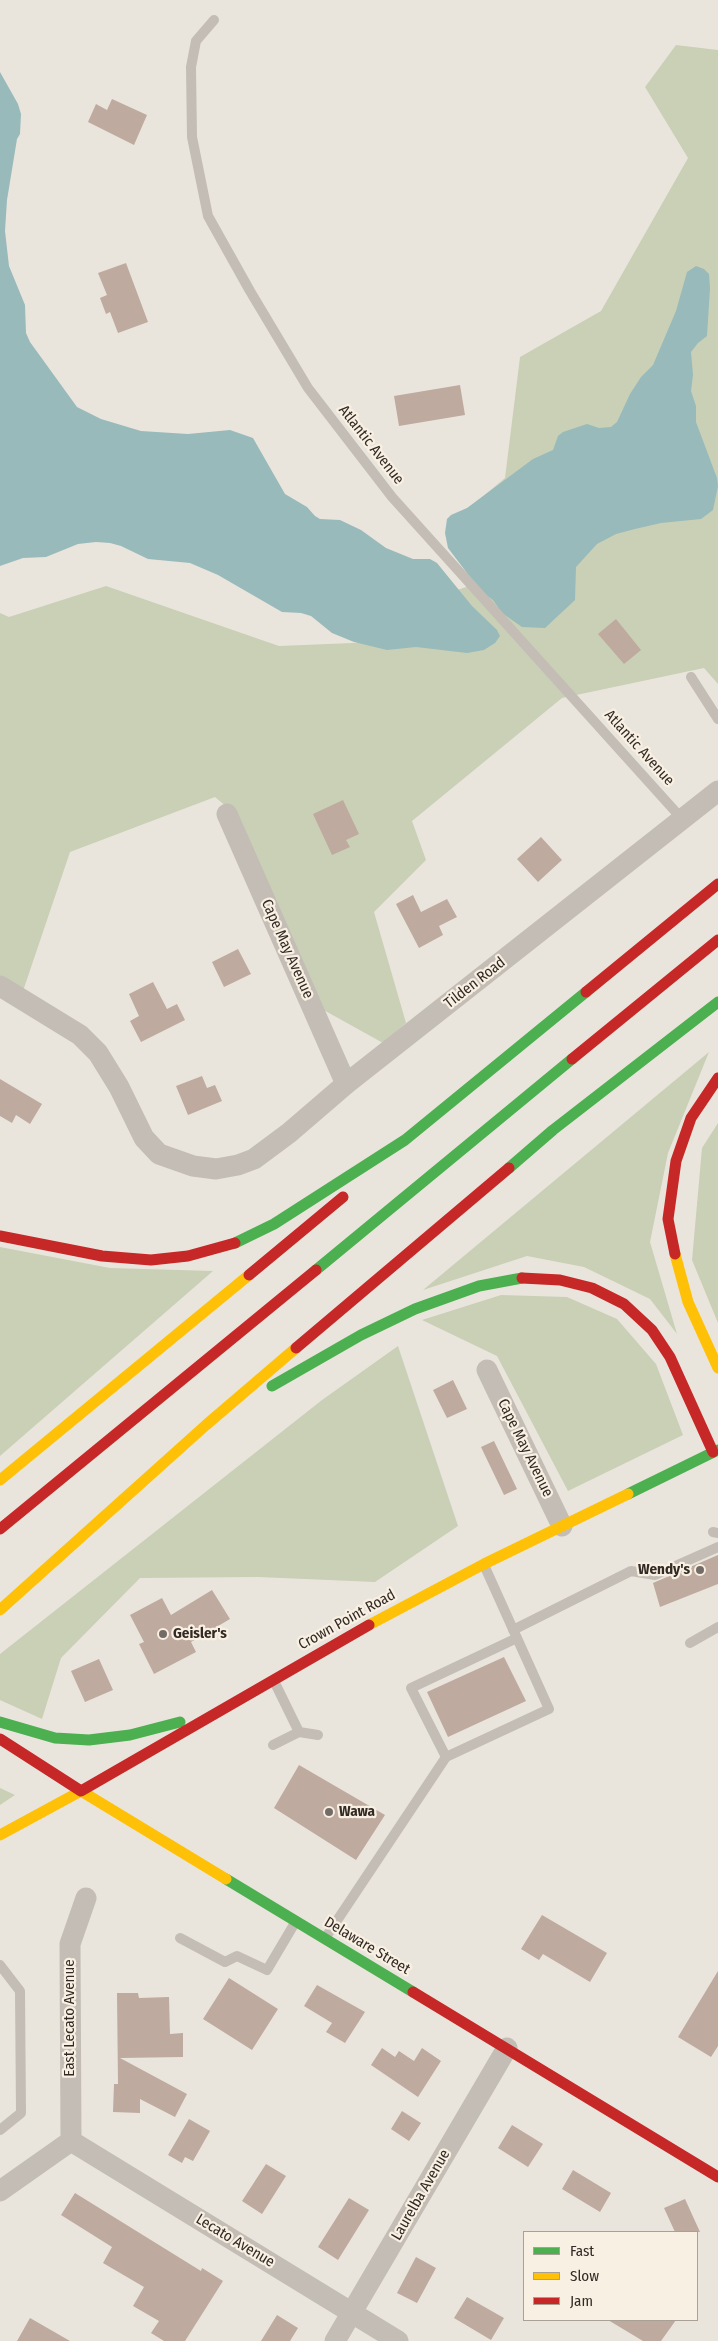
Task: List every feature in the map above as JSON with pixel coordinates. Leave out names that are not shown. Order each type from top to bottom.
[{"type":"main road","points":[[0,1480],[340,1200],[389,1152],[718,884]]},
{"type":"main road","points":[[0,1529],[718,940]]},
{"type":"main road","points":[[0,1610],[206,1425],[553,1130],[718,1002]]},
{"type":"main road","points":[[718,1078],[691,1118],[676,1162],[668,1219],[677,1267],[688,1302],[718,1368]]},
{"type":"main road","points":[[0,1236],[102,1256],[150,1260],[188,1256],[228,1246],[274,1224],[389,1152]]},
{"type":"main road","points":[[206,1425],[362,1335],[415,1309],[479,1286],[523,1278],[551,1279],[592,1288],[624,1304],[652,1330],[670,1357],[716,1451]]},
{"type":"main road","name":"Crown Point Road","points":[[0,1835],[81,1791],[273,1678],[484,1564],[716,1451]]},
{"type":"main road","points":[[0,1722],[55,1738],[89,1740],[130,1735],[213,1714]]},
{"type":"main road","name":"Delaware Street","points":[[0,1739],[81,1791],[718,2177]]},
{"type":"street","name":"Tilden Road","points":[[9,991],[80,1035],[98,1052],[119,1087],[144,1138],[159,1154],[193,1166],[216,1169],[254,1159],[289,1133],[346,1084],[718,791]]},
{"type":"street","name":"Cape May Avenue","points":[[227,814],[346,1084]]},
{"type":"street","name":"Cape May Avenue","points":[[487,1370],[562,1526]]},
{"type":"street","name":"East Lecato Avenue","points":[[71,2141],[70,1944],[86,1898]]},
{"type":"street","name":"Laurelba Avenue","points":[[335,2341],[507,2048]]},
{"type":"street","points":[[0,2191],[71,2141]]},
{"type":"street","name":"Lecato Avenue","points":[[71,2141],[398,2341]]},
{"type":"lane","name":"Atlantic Avenue","points":[[214,20],[196,41],[191,66],[192,137],[208,216],[250,291],[308,388],[392,497],[683,820]]},
{"type":"lane","points":[[691,677],[718,719]]},
{"type":"lane","points":[[446,1757],[411,1688],[631,1571],[655,1574],[718,1547]]},
{"type":"lane","points":[[326,1938],[446,1757],[549,1709],[484,1564]]},
{"type":"lane","points":[[690,1643],[718,1627]]},
{"type":"lane","points":[[273,1678],[299,1732]]},
{"type":"lane","points":[[273,1745],[299,1732],[318,1735]]},
{"type":"lane","points":[[180,1938],[224,1962],[237,1956],[267,1970],[296,1920]]},
{"type":"lane","points":[[0,1965],[20,1991],[22,2112],[0,2130]]},
{"type":"green space","points":[[676,45],[718,50],[718,684],[704,668],[562,698],[412,821],[426,860],[374,912],[406,1023],[383,1043],[320,1008],[240,818],[215,797],[70,852],[22,994],[0,980],[0,613],[9,617],[106,586],[279,646],[499,637],[445,594],[472,585],[446,527],[505,478],[520,357],[601,311],[688,158],[645,87]]},
{"type":"green space","points":[[709,1052],[668,1153],[650,1242],[677,1334],[650,1299],[584,1267],[527,1256],[423,1290]]},
{"type":"green space","points":[[718,1123],[718,1323],[692,1260],[702,1148]]},
{"type":"green space","points":[[0,1247],[110,1268],[213,1271],[0,1456]]},
{"type":"green space","points":[[501,1295],[567,1297],[617,1319],[656,1364],[683,1435],[568,1491],[497,1356],[422,1320]]},
{"type":"green space","points":[[398,1346],[458,1526],[375,1582],[258,1577],[140,1578],[61,1658],[42,1719],[0,1700],[0,1654],[322,1400]]},
{"type":"green space","points":[[0,1788],[15,1795],[0,1805]]},
{"type":"water","points":[[0,72],[18,104],[21,114],[20,134],[17,139],[7,200],[5,231],[9,266],[25,305],[26,333],[30,342],[77,407],[101,419],[141,431],[188,434],[230,430],[253,438],[285,494],[307,507],[315,516],[320,519],[340,520],[361,530],[386,548],[413,559],[430,559],[437,563],[472,606],[497,630],[500,636],[495,643],[484,650],[467,653],[416,647],[387,650],[354,642],[332,633],[311,616],[301,613],[282,612],[218,575],[190,563],[148,559],[121,546],[110,543],[78,544],[46,557],[23,558],[0,566]]},
{"type":"water","points":[[696,266],[704,269],[709,274],[710,288],[707,336],[691,352],[693,375],[691,391],[696,406],[696,422],[717,478],[718,486],[713,510],[701,519],[661,523],[635,529],[616,534],[597,544],[576,567],[575,600],[545,628],[522,627],[502,613],[493,600],[472,585],[467,573],[448,548],[445,533],[447,519],[451,515],[467,508],[533,459],[553,450],[558,436],[563,432],[587,424],[599,428],[611,427],[617,422],[630,394],[641,377],[653,365],[676,311],[687,272]]},
{"type":"building","points":[[112,99],[147,115],[134,145],[88,122],[96,104],[107,110]]},
{"type":"building","points":[[126,263],[148,322],[118,333],[110,312],[106,314],[100,298],[107,295],[98,273]]},
{"type":"building","points":[[460,385],[465,415],[399,426],[394,396]]},
{"type":"building","points":[[616,619],[641,650],[624,664],[598,634]]},
{"type":"building","points":[[343,800],[359,834],[346,840],[350,847],[332,855],[313,814]]},
{"type":"building","points":[[541,837],[562,860],[538,882],[517,859]]},
{"type":"building","points":[[413,895],[421,912],[447,899],[457,917],[439,926],[443,935],[419,948],[396,904]]},
{"type":"building","points":[[238,949],[251,974],[224,987],[212,962]]},
{"type":"building","points":[[153,982],[167,1009],[177,1004],[185,1020],[141,1042],[130,1021],[139,1016],[129,994]]},
{"type":"building","points":[[202,1076],[207,1088],[215,1085],[222,1101],[188,1115],[176,1086]]},
{"type":"building","points":[[0,1079],[42,1104],[30,1124],[16,1115],[12,1123],[0,1116]]},
{"type":"building","points":[[453,1380],[467,1409],[447,1418],[433,1390]]},
{"type":"building","points":[[494,1441],[517,1489],[504,1495],[481,1447]]},
{"type":"building","name":"Wendy's","points":[[718,1555],[718,1584],[660,1607],[653,1583]]},
{"type":"building","name":"Geisler's","points":[[212,1590],[230,1619],[191,1642],[196,1652],[154,1674],[139,1644],[144,1642],[130,1615],[162,1598],[171,1615]]},
{"type":"building","points":[[504,1657],[526,1701],[448,1737],[427,1692]]},
{"type":"building","points":[[99,1659],[113,1690],[85,1702],[71,1671]]},
{"type":"building","name":"Wawa","points":[[299,1765],[385,1815],[356,1860],[274,1808]]},
{"type":"building","points":[[542,1915],[607,1953],[590,1982],[543,1954],[539,1960],[521,1949]]},
{"type":"building","points":[[718,1971],[718,2046],[711,2057],[678,2037]]},
{"type":"building","points":[[229,1978],[278,2009],[252,2050],[203,2019]]},
{"type":"building","points":[[317,1985],[365,2012],[345,2043],[326,2032],[332,2023],[304,2006]]},
{"type":"building","points":[[117,1993],[138,1993],[139,1998],[169,1997],[170,2034],[183,2033],[183,2057],[120,2058],[187,2094],[175,2117],[140,2099],[140,2113],[113,2112],[114,2084],[118,2084]]},
{"type":"building","points":[[382,2048],[395,2057],[399,2051],[414,2061],[422,2048],[441,2061],[418,2097],[371,2065]]},
{"type":"building","points":[[402,2111],[421,2123],[409,2141],[391,2129]]},
{"type":"building","points":[[189,2119],[210,2131],[193,2161],[185,2157],[182,2163],[168,2155]]},
{"type":"building","points":[[512,2125],[543,2144],[528,2167],[498,2148]]},
{"type":"building","points":[[266,2164],[286,2176],[262,2214],[242,2201]]},
{"type":"building","points":[[573,2170],[611,2193],[600,2212],[562,2189]]},
{"type":"building","points":[[75,2193],[201,2271],[202,2268],[223,2281],[185,2341],[164,2341],[151,2333],[159,2321],[133,2306],[144,2287],[103,2263],[112,2247],[61,2215]]},
{"type":"building","points":[[349,2198],[369,2210],[338,2260],[318,2247]]},
{"type":"building","points":[[685,2199],[700,2232],[675,2231],[664,2208]]},
{"type":"building","points":[[416,2257],[436,2268],[417,2303],[397,2293]]},
{"type":"building","points":[[467,2297],[504,2318],[491,2340],[454,2318]]},
{"type":"building","points":[[277,2315],[298,2328],[290,2341],[261,2341]]},
{"type":"building","points":[[30,2318],[70,2341],[17,2341]]},
{"type":"building","points":[[610,2321],[675,2321],[661,2341],[643,2341]]},
{"type":"traffic: fast","points":[[235,1243],[274,1224],[405,1140],[586,992]]},
{"type":"traffic: fast","points":[[509,1168],[553,1130],[718,1002]]},
{"type":"traffic: fast","points":[[316,1270],[572,1059]]},
{"type":"traffic: fast","points":[[272,1386],[361,1335],[415,1309],[479,1286],[522,1278]]},
{"type":"traffic: fast","points":[[628,1494],[718,1450]]},
{"type":"traffic: fast","points":[[0,1722],[55,1738],[89,1740],[130,1735],[180,1722]]},
{"type":"traffic: fast","points":[[226,1879],[413,1992]]},
{"type":"traffic: slow","points":[[675,1254],[688,1302],[718,1368]]},
{"type":"traffic: slow","points":[[0,1480],[249,1275]]},
{"type":"traffic: slow","points":[[0,1610],[206,1425],[296,1348]]},
{"type":"traffic: slow","points":[[369,1625],[484,1564],[628,1494]]},
{"type":"traffic: slow","points":[[0,1835],[81,1791],[226,1879]]},
{"type":"traffic: jam","points":[[586,992],[718,884]]},
{"type":"traffic: jam","points":[[572,1059],[718,940]]},
{"type":"traffic: jam","points":[[675,1254],[668,1219],[676,1161],[691,1118],[718,1078]]},
{"type":"traffic: jam","points":[[296,1348],[509,1168]]},
{"type":"traffic: jam","points":[[249,1275],[343,1197]]},
{"type":"traffic: jam","points":[[0,1236],[102,1256],[151,1260],[188,1256],[235,1243]]},
{"type":"traffic: jam","points":[[0,1529],[316,1270]]},
{"type":"traffic: jam","points":[[522,1278],[560,1280],[592,1288],[624,1304],[652,1330],[670,1357],[713,1452]]},
{"type":"traffic: jam","points":[[0,1739],[81,1791],[369,1625]]},
{"type":"traffic: jam","points":[[413,1992],[718,2177]]},
{"type":"place","name":"Wendy's","points":[[700,1570]]},
{"type":"place","name":"Geisler's","points":[[163,1634]]},
{"type":"place","name":"Wawa","points":[[329,1812]]}]
